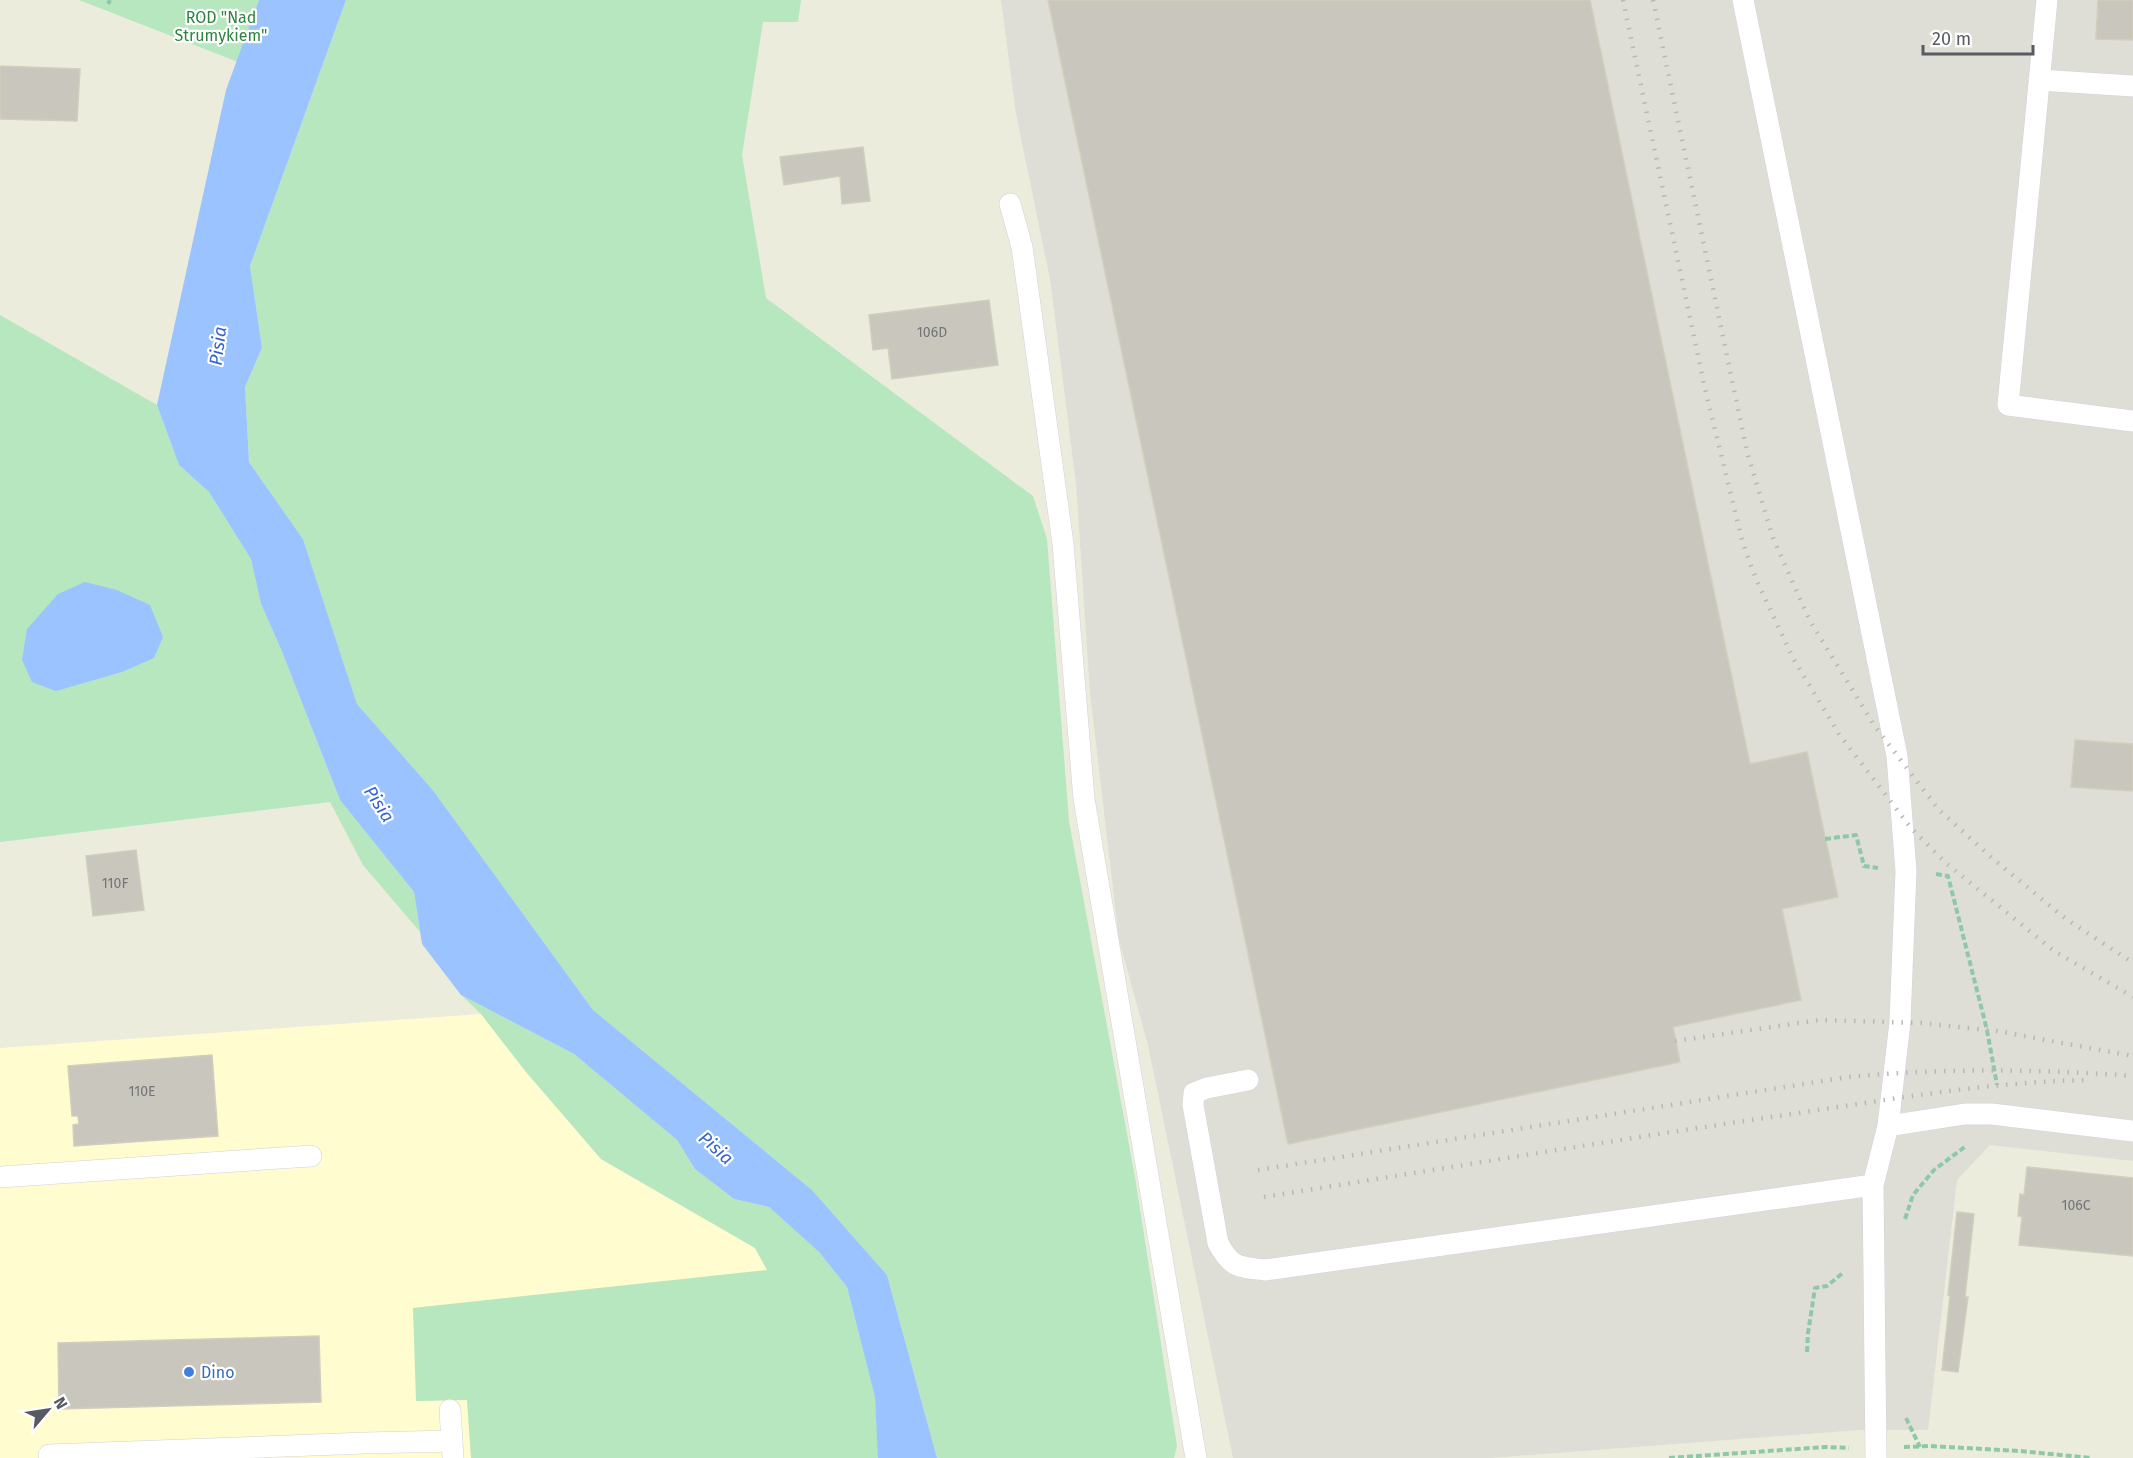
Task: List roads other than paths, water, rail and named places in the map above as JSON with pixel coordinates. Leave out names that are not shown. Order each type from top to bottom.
[{"type":"lane","points":[[1743,0],[1897,756],[1906,871],[1900,1022],[1888,1126],[1873,1185],[1876,1458]]},
{"type":"lane","points":[[2047,0],[2008,405],[2133,421]]},
{"type":"lane","points":[[2039,80],[2133,86]]},
{"type":"lane","points":[[1010,204],[1022,247],[1063,544],[1084,799],[1196,1458]]},
{"type":"lane","points":[[1248,1080],[1207,1088],[1194,1093],[1193,1105],[1218,1244],[1226,1258],[1237,1267],[1265,1270],[1873,1185]]},
{"type":"lane","points":[[1888,1126],[1965,1114],[1992,1113],[2133,1131]]},
{"type":"lane","points":[[0,1177],[310,1156]]},
{"type":"lane","points":[[49,1455],[366,1443],[453,1450],[450,1410]]},
{"type":"water","name":"Pisia","points":[[259,0],[346,0],[250,266],[262,348],[245,387],[249,462],[303,539],[357,704],[432,789],[593,1010],[812,1190],[887,1275],[937,1458],[878,1458],[875,1397],[847,1287],[819,1252],[769,1207],[734,1199],[695,1169],[677,1140],[574,1054],[461,995],[422,944],[414,892],[340,800],[261,604],[251,559],[209,492],[179,465],[157,405],[226,90]]},
{"type":"water","points":[[85,582],[117,590],[150,605],[163,637],[154,658],[122,672],[56,691],[32,682],[22,660],[27,629],[58,594]]},
{"type":"railway","points":[[1623,0],[1705,389],[1743,544],[1756,579],[1793,658],[1839,734],[1911,828],[1947,864],[2054,951],[2133,997]]},
{"type":"railway","points":[[1653,0],[1747,452],[1773,538],[1810,621],[1874,725],[1938,809],[1992,858],[2066,919],[2133,963]]},
{"type":"railway","points":[[1675,1041],[1820,1020],[1921,1023],[1997,1031],[2133,1056]]},
{"type":"railway","points":[[1258,1170],[1848,1077],[1990,1070],[2133,1076]]},
{"type":"railway","points":[[1264,1197],[1650,1135],[1971,1088],[2088,1080]]},
{"type":"place","name":"Dino","points":[[189,1372]]},
{"type":"park label","name":"ROD \"Nad Strumykiem\"","points":[[221,26]]}]
